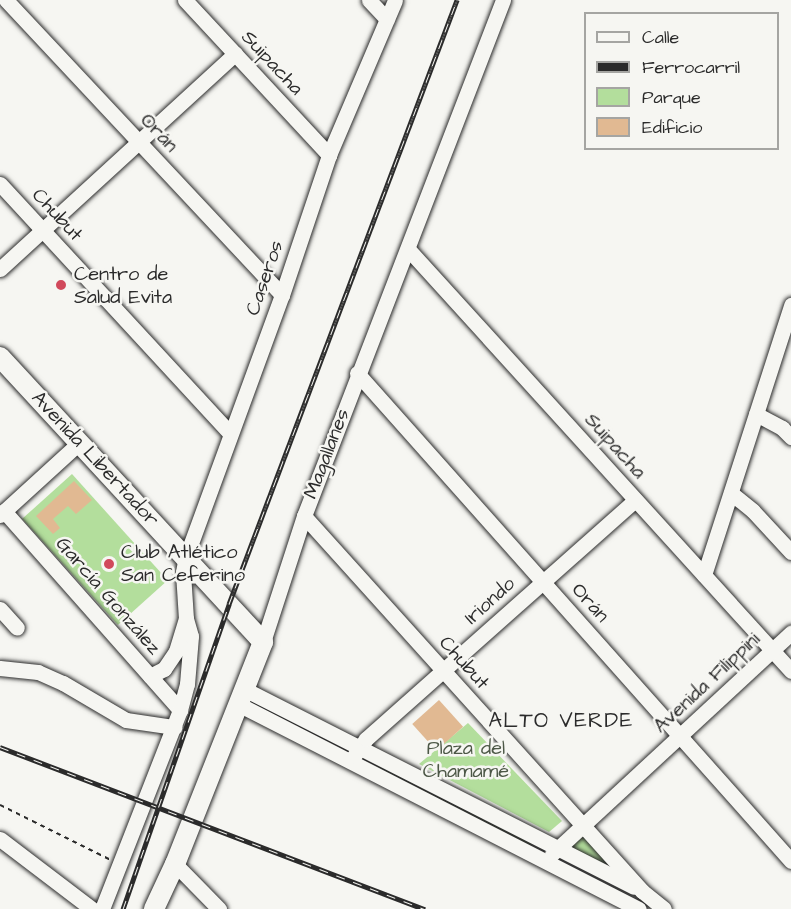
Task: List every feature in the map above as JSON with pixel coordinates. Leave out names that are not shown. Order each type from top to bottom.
[{"type":"main road","name":"Avenida Libertador","points":[[0,357],[75,447]]},
{"type":"main road","name":"Avenida Libertador","points":[[0,375],[75,447],[261,648]]},
{"type":"main road","name":"Magallanes","points":[[154,909],[175,864],[261,648]]},
{"type":"street","name":"Orán","points":[[6,0],[282,295]]},
{"type":"street","name":"Suipacha","points":[[185,0],[329,155]]},
{"type":"street","points":[[369,0],[387,19]]},
{"type":"street","name":"Caseros","points":[[185,565],[230,433],[282,295],[329,155],[395,0]]},
{"type":"street","name":"Magallanes","points":[[261,648],[304,516],[357,373],[408,249],[503,0]]},
{"type":"street","points":[[0,269],[235,54]]},
{"type":"street","name":"Chubut","points":[[0,184],[230,433]]},
{"type":"street","name":"Suipacha","points":[[408,249],[791,671]]},
{"type":"street","points":[[704,575],[756,414],[786,340],[791,305]]},
{"type":"street","name":"Orán","points":[[357,373],[791,861]]},
{"type":"street","points":[[756,414],[782,428],[791,437]]},
{"type":"street","points":[[1,512],[75,447]]},
{"type":"street","points":[[731,493],[753,511],[791,552]]},
{"type":"street","name":"Iriondo","points":[[351,762],[358,747],[636,500]]},
{"type":"street","name":"García González","points":[[1,512],[180,710]]},
{"type":"street","name":"Chubut","points":[[304,516],[442,672],[642,891]]},
{"type":"street","points":[[102,909],[174,727],[187,684],[191,636],[186,619],[185,565]]},
{"type":"street","points":[[0,609],[17,628]]},
{"type":"street","points":[[150,675],[164,669],[176,651],[186,619]]},
{"type":"street","name":"Avenida Filippini","points":[[547,862],[556,848],[791,633]]},
{"type":"street","points":[[0,668],[39,672],[63,683],[126,720],[174,727]]},
{"type":"street","points":[[241,697],[358,747],[676,909]]},
{"type":"street","points":[[241,697],[351,762],[639,909]]},
{"type":"street","points":[[0,838],[92,909]]},
{"type":"street","points":[[175,864],[219,909]]},
{"type":"street","points":[[642,891],[664,909]]},
{"type":"path","points":[[0,805],[120,865]]},
{"type":"green space","name":"Club Atlético San Ceferino","points":[[72,474],[168,580],[118,625],[22,519]]},
{"type":"green space","name":"Plaza del Chamamé","points":[[468,723],[562,821],[549,832],[419,764]]},
{"type":"green space","points":[[377,762],[533,841],[531,846],[375,766]]},
{"type":"green space","points":[[580,835],[589,837],[613,871],[565,844]]},
{"type":"building","points":[[74,481],[92,500],[76,514],[68,506],[53,519],[60,528],[53,534],[36,516]]},
{"type":"building","points":[[439,700],[463,727],[436,751],[412,724]]},
{"type":"railway","points":[[123,909],[229,604],[457,0]]},
{"type":"railway","points":[[0,747],[425,909]]},
{"type":"place","name":"Centro de Salud Evita","points":[[61,285]]},
{"type":"place","name":"Club Atlético San Ceferino","points":[[109,564]]},
{"type":"district","name":"ALTO VERDE","points":[[561,721]]}]
